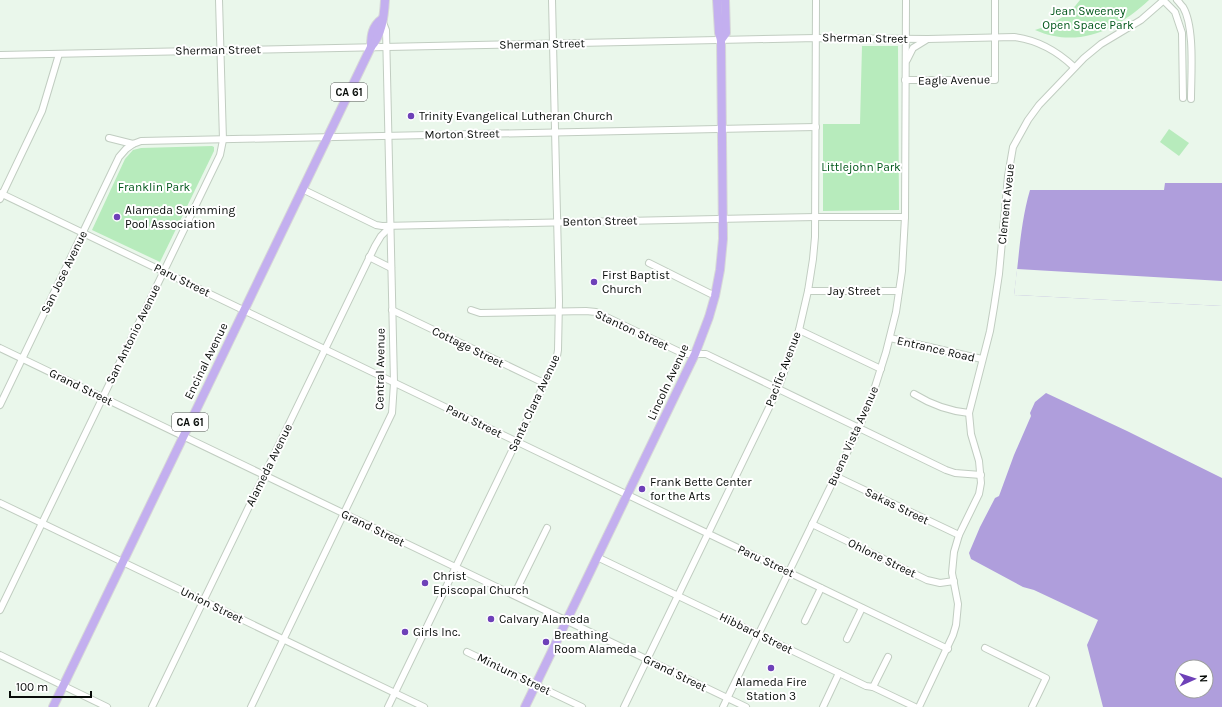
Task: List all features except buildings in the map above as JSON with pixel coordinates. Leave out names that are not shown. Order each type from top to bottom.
[{"type":"main road","name":"Central Avenue","points":[[382,19],[385,0]]},
{"type":"main road","name":"Lincoln Avenue","points":[[525,707],[695,354],[709,318],[715,296],[722,257],[723,218],[721,40],[716,0]]},
{"type":"main road","name":"Lincoln Avenue","points":[[721,40],[726,33],[725,0]]},
{"type":"main road","name":"Encinal Avenue","points":[[53,707],[371,47],[371,37],[376,23],[382,19]]},
{"type":"street","name":"San Antonio Avenue","points":[[0,610],[220,156],[222,140],[220,0]]},
{"type":"street","name":"Santa Clara Avenue","points":[[388,707],[544,384],[558,350],[559,311],[552,0]]},
{"type":"street","name":"Pacific Avenue","points":[[624,707],[778,389],[799,330],[814,259],[816,217],[816,0]]},
{"type":"street","name":"Buena Vista Avenue","points":[[723,707],[859,428],[881,370],[890,338],[899,291],[904,245],[906,0]]},
{"type":"street","name":"Eagle Avenue","points":[[905,80],[995,80],[995,0]]},
{"type":"street","points":[[1164,0],[1175,12],[1182,33],[1183,98]]},
{"type":"street","name":"Clement Aveue","points":[[919,707],[948,649],[953,635],[958,612],[958,604],[952,562],[959,535],[979,494],[981,483],[979,461],[971,434],[969,413],[990,331],[999,274],[1008,176],[1014,147],[1028,120],[1039,105],[1090,51],[1141,20],[1164,0]]},
{"type":"street","points":[[1177,0],[1183,7],[1188,19],[1190,33],[1190,99]]},
{"type":"street","name":"Central Avenue","points":[[251,707],[392,413],[394,383],[387,47],[386,30],[382,19]]},
{"type":"street","name":"Sherman Street","points":[[0,55],[816,38],[995,38],[1026,39],[1037,42],[1061,56],[1074,68]]},
{"type":"street","points":[[906,64],[913,48],[928,39]]},
{"type":"street","points":[[1,195],[42,111],[59,54]]},
{"type":"street","name":"Morton Street","points":[[109,138],[132,144],[141,141],[816,127]]},
{"type":"street","name":"San Jose Avenue","points":[[0,405],[119,157],[132,144]]},
{"type":"street","name":"Benton Street","points":[[302,189],[376,225],[390,226],[723,218],[905,217]]},
{"type":"street","name":"Paru Street","points":[[1,195],[244,310],[948,649]]},
{"type":"street","name":"Alameda Avenue","points":[[152,707],[369,257],[381,236],[390,226]]},
{"type":"street","points":[[369,257],[392,268]]},
{"type":"street","points":[[649,263],[715,296]]},
{"type":"street","name":"Jay Street","points":[[808,291],[899,291]]},
{"type":"street","name":"Cottage Street","points":[[392,310],[544,384]]},
{"type":"street","name":"Stanton Street","points":[[471,310],[480,313],[559,311],[596,312],[684,354],[706,354],[955,473],[981,475]]},
{"type":"street","points":[[799,330],[881,370]]},
{"type":"street","name":"Entrance Road","points":[[890,338],[982,360]]},
{"type":"street","name":"Grand Street","points":[[0,348],[746,707]]},
{"type":"street","points":[[914,394],[925,401],[942,408],[951,411],[969,413]]},
{"type":"street","name":"Sakas Street","points":[[835,476],[959,535]]},
{"type":"street","name":"Union Street","points":[[0,503],[424,707]]},
{"type":"street","name":"Ohlone Street","points":[[812,524],[927,580],[940,583],[954,581]]},
{"type":"street","points":[[514,595],[546,528]]},
{"type":"street","name":"Hibbard Street","points":[[597,556],[866,686],[874,687],[914,707]]},
{"type":"street","points":[[805,621],[821,588]]},
{"type":"street","points":[[847,639],[862,608]]},
{"type":"street","points":[[985,648],[1046,678],[1032,707]]},
{"type":"street","name":"Minturn Street","points":[[467,652],[582,707]]},
{"type":"street","points":[[0,655],[108,707]]},
{"type":"street","points":[[874,687],[888,657]]},
{"type":"street","points":[[823,707],[839,673]]},
{"type":"green space","name":"Jean Sweeney Open Space Park","points":[[1080,0],[1149,0],[1137,11],[1110,28],[1082,37],[1066,38],[1035,30],[1060,19]]},
{"type":"green space","name":"Littlejohn Park","points":[[862,46],[898,46],[899,210],[823,211],[823,124],[860,124]]},
{"type":"green space","points":[[1169,129],[1189,143],[1179,156],[1160,142]]},
{"type":"green space","name":"Franklin Park","points":[[214,147],[214,151],[160,262],[92,230],[125,159],[133,150],[141,148]]},
{"type":"shaded area","points":[[1165,183],[1222,183],[1222,306],[1014,295],[1022,229],[1030,190],[1164,190]]},
{"type":"shaded area","points":[[1046,393],[1222,478],[1222,707],[1103,707],[1087,645],[1098,620],[1034,590],[1023,587],[971,559],[969,553],[995,498],[999,496],[1014,455],[1031,416],[1030,413],[1035,402]]},
{"type":"pier","points":[[1017,269],[1222,281],[1222,306],[1014,295]]},
{"type":"place","name":"Trinity Evangelical Lutheran Church","points":[[411,116]]},
{"type":"place","name":"Alameda Swimming Pool Association","points":[[117,217]]},
{"type":"place","name":"First Baptist Church","points":[[594,282]]},
{"type":"place","name":"Frank Bette Center for the Arts","points":[[642,489]]},
{"type":"place","name":"Christ Episcopal Church","points":[[425,583]]},
{"type":"place","name":"Calvary Alameda","points":[[491,619]]},
{"type":"place","name":"Girls Inc.","points":[[405,632]]},
{"type":"place","name":"Breathing Room Alameda","points":[[546,642]]},
{"type":"place","name":"Alameda Fire Station 3","points":[[771,668]]}]
